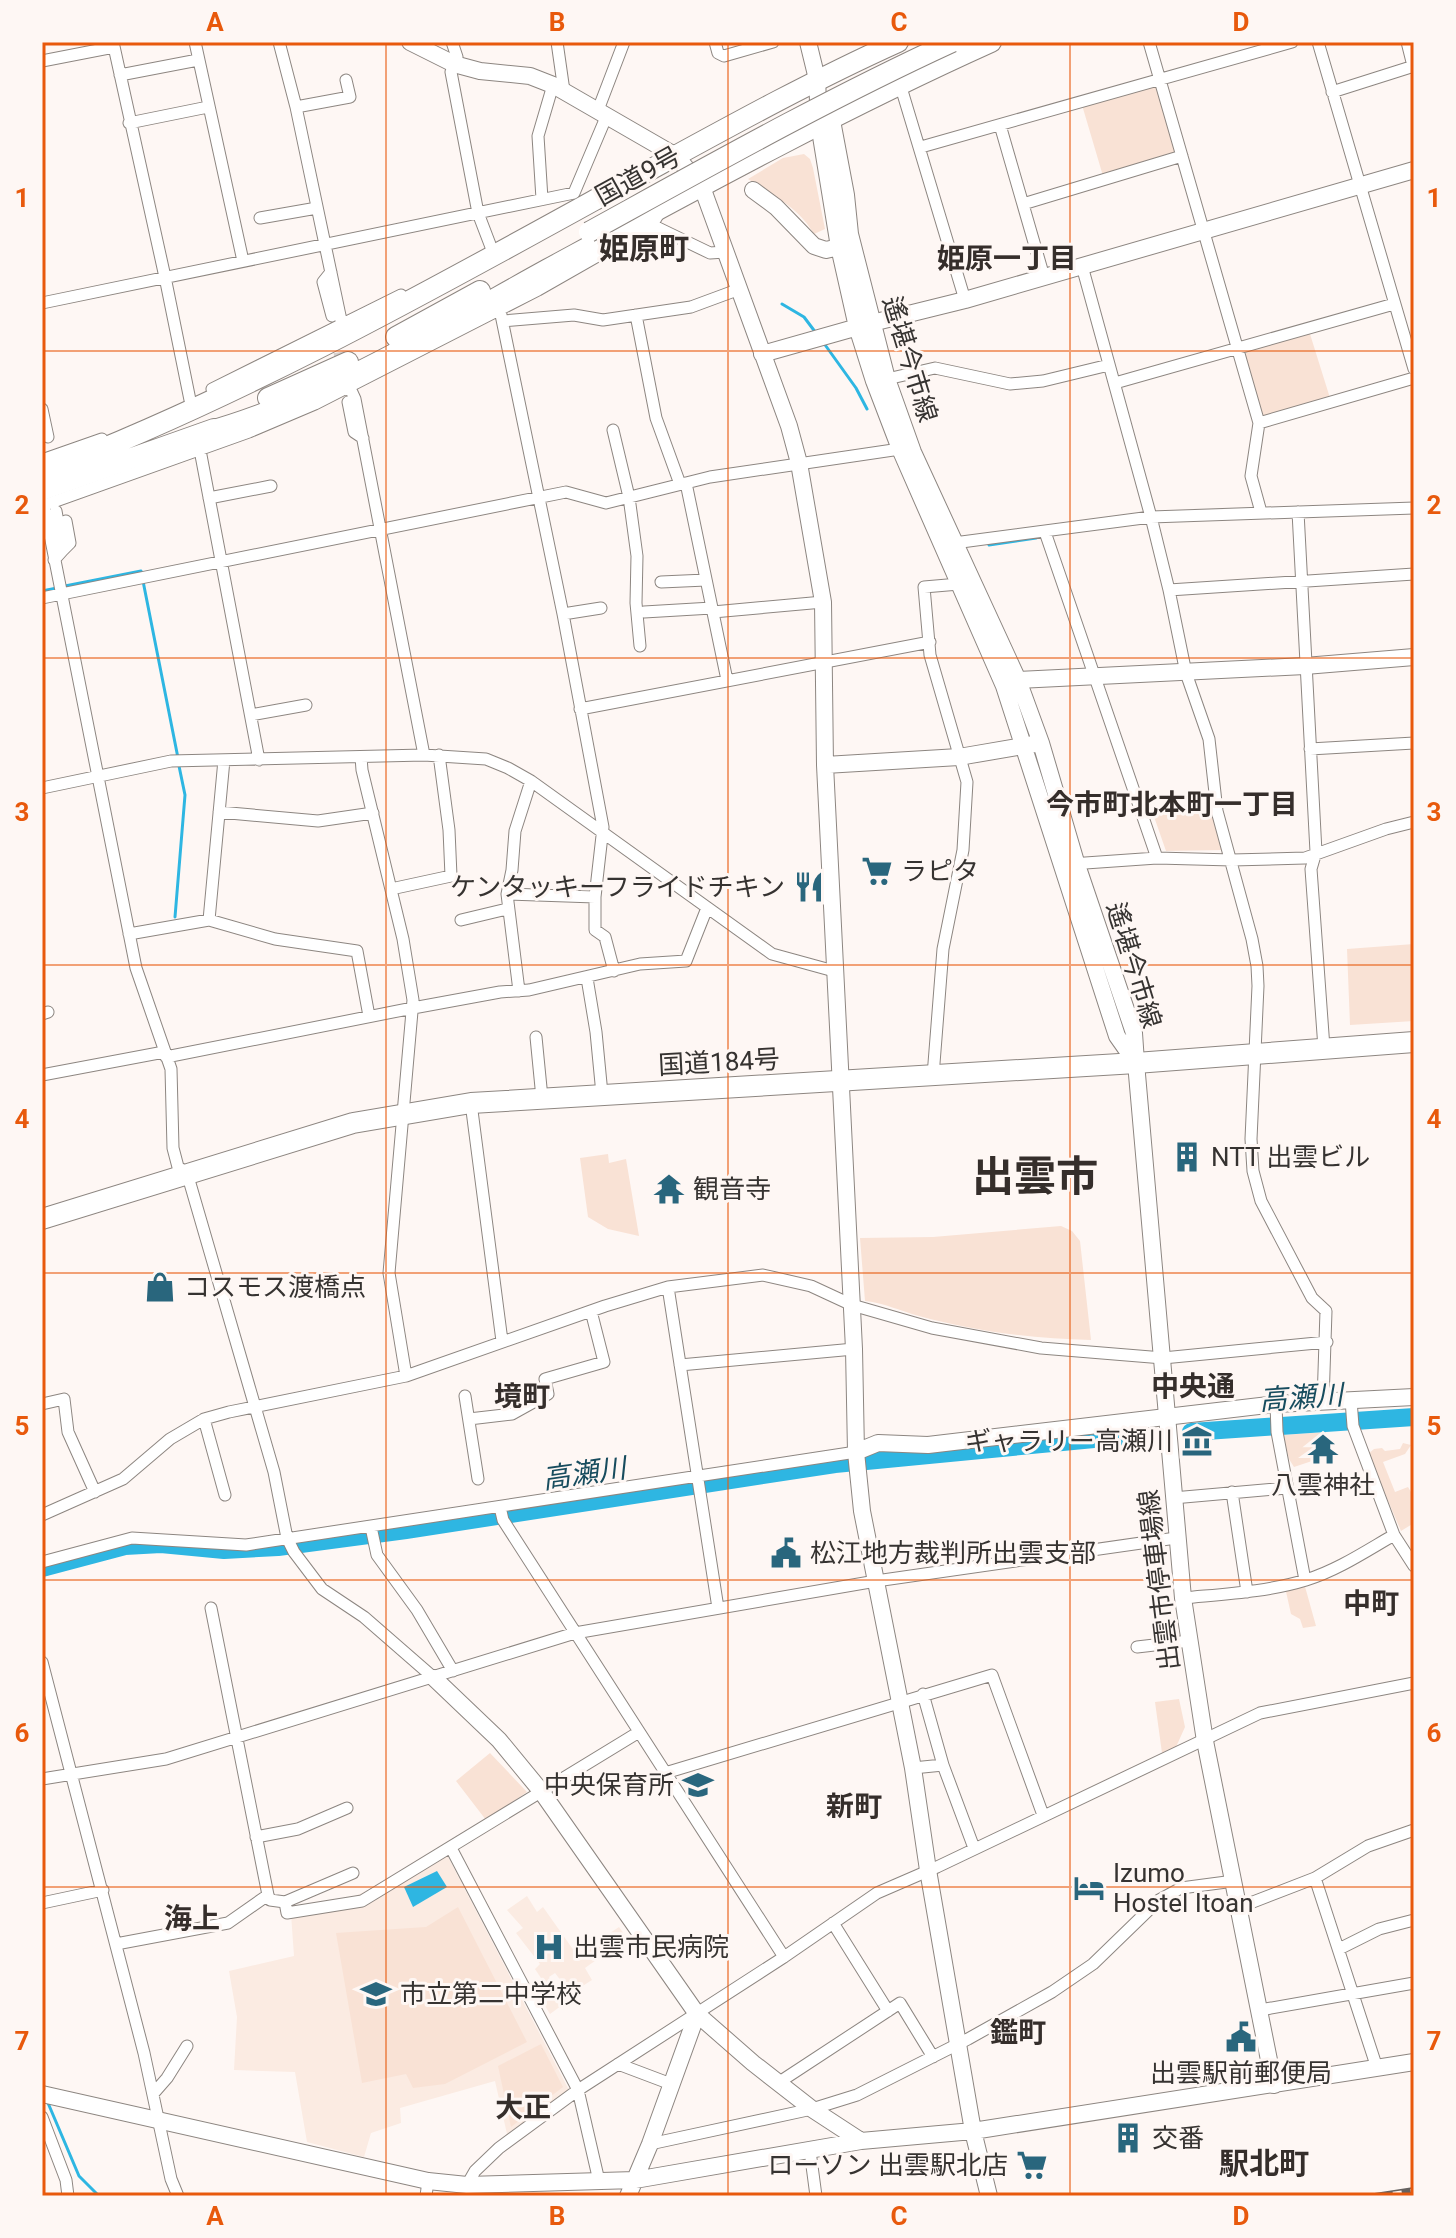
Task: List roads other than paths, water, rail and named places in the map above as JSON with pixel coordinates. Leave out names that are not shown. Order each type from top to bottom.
[{"type":"highway","points":[[42,474],[103,449],[389,313],[817,79],[898,42]]},
{"type":"highway","name":"国道9号","points":[[46,503],[112,473],[202,441],[793,120],[952,42]]},
{"type":"highway","points":[[202,441],[244,422],[282,413],[321,390],[431,340],[550,269],[657,217],[702,187],[826,121],[991,42]]},
{"type":"highway","name":"国道9号","points":[[42,474],[170,436],[352,360]]},
{"type":"highway","name":"国道184号","points":[[42,1219],[353,1123],[471,1103],[1136,1063],[1414,1042]]},
{"type":"street","points":[[195,42],[243,261]]},
{"type":"street","points":[[279,42],[296,107],[342,325]]},
{"type":"street","points":[[410,42],[454,64],[480,71],[530,76],[559,88],[676,156],[702,187],[789,426],[799,463],[823,602],[825,765],[854,1349],[856,1452],[862,1511],[913,1768],[973,2131],[989,2196]]},
{"type":"street","points":[[452,42],[457,57],[451,72],[478,213],[491,247]]},
{"type":"street","points":[[542,199],[538,136],[559,88],[557,42]]},
{"type":"street","points":[[42,303],[574,193],[624,42]]},
{"type":"street","points":[[715,42],[718,53],[724,56],[773,42]]},
{"type":"street","name":"遙堪今市線","points":[[808,42],[850,234],[874,381],[959,584],[1011,683]]},
{"type":"street","points":[[1149,42],[1259,423],[1251,476],[1261,512]]},
{"type":"street","points":[[921,147],[1292,42]]},
{"type":"street","points":[[1318,42],[1413,360]]},
{"type":"street","points":[[1332,92],[1414,66],[1407,42]]},
{"type":"street","points":[[42,61],[114,44],[190,400]]},
{"type":"street","points":[[120,75],[198,60]]},
{"type":"street","points":[[296,107],[350,97],[346,80]]},
{"type":"street","points":[[900,84],[965,300]]},
{"type":"street","points":[[129,123],[203,108]]},
{"type":"street","name":"遙堪今市線","points":[[826,121],[839,247],[864,325],[1034,744],[1070,864],[1134,1033],[1136,1063]]},
{"type":"street","points":[[1000,125],[1044,277]]},
{"type":"street","points":[[1023,204],[1182,156]]},
{"type":"street","points":[[762,354],[965,300],[1414,170]]},
{"type":"street","points":[[753,190],[776,207],[814,246],[826,250],[839,247]]},
{"type":"street","points":[[260,218],[317,208]]},
{"type":"street","points":[[282,413],[350,388],[431,340],[502,316],[538,290],[657,217],[710,253],[725,252]]},
{"type":"street","points":[[42,409],[44,447],[107,437],[259,373],[506,238],[524,240]]},
{"type":"street","points":[[1082,266],[1151,517],[1186,673],[1209,739],[1217,811],[1257,966],[1251,1139],[1253,1171],[1261,1201],[1312,1298],[1326,1311],[1323,1402]]},
{"type":"street","points":[[538,290],[550,269]]},
{"type":"street","points":[[331,272],[323,282],[332,316]]},
{"type":"street","points":[[502,316],[574,315],[603,320],[691,307],[737,290]]},
{"type":"street","points":[[389,313],[401,294]]},
{"type":"street","points":[[1115,383],[1394,304]]},
{"type":"street","points":[[636,315],[656,418],[683,484],[727,680]]},
{"type":"street","points":[[502,316],[563,614],[603,831],[595,897],[595,930],[605,937],[614,971]]},
{"type":"street","points":[[887,379],[935,368],[1010,384],[1043,381],[1109,365]]},
{"type":"street","points":[[1259,423],[1414,378]]},
{"type":"street","points":[[350,388],[363,438],[424,755]]},
{"type":"street","points":[[348,402],[354,432],[363,438]]},
{"type":"street","points":[[613,430],[629,497],[637,556],[636,603],[640,646]]},
{"type":"street","points":[[202,441],[220,560],[259,760]]},
{"type":"street","points":[[42,598],[566,492],[606,503],[683,484],[900,449]]},
{"type":"street","points":[[209,498],[271,486]]},
{"type":"street","points":[[46,503],[63,550]]},
{"type":"street","points":[[46,503],[60,595],[139,984],[173,1084],[173,1148],[178,1167],[187,1173],[274,1472],[287,1538],[322,1589],[364,1617],[499,1740],[541,1791],[697,2014],[778,2083],[861,2141]]},
{"type":"street","points":[[954,543],[1151,517],[1414,508]]},
{"type":"street","points":[[1298,512],[1316,852],[1311,869],[1324,1048]]},
{"type":"street","points":[[54,560],[70,543],[66,521]]},
{"type":"street","points":[[1045,532],[1157,858]]},
{"type":"street","points":[[1169,590],[1414,574]]},
{"type":"street","points":[[661,582],[706,580]]},
{"type":"street","points":[[933,1076],[943,949],[963,850],[967,782],[941,697],[930,642],[924,587],[959,584]]},
{"type":"street","points":[[644,612],[823,602]]},
{"type":"street","points":[[563,614],[601,608]]},
{"type":"street","points":[[580,709],[930,642]]},
{"type":"street","points":[[1011,683],[1414,657]]},
{"type":"street","points":[[251,715],[306,705]]},
{"type":"street","points":[[1310,749],[1414,743]]},
{"type":"street","points":[[825,765],[959,757],[1034,744]]},
{"type":"street","points":[[42,788],[171,761],[424,755],[486,759],[531,781],[772,954],[834,971]]},
{"type":"street","points":[[391,889],[451,876],[449,830],[439,755]]},
{"type":"street","points":[[361,757],[412,984],[413,1008],[389,1273],[406,1376]]},
{"type":"street","points":[[209,920],[224,760]]},
{"type":"street","points":[[519,991],[507,894],[515,831],[531,781]]},
{"type":"street","points":[[219,812],[318,821],[373,813]]},
{"type":"street","points":[[1070,864],[1157,858],[1305,858],[1414,822]]},
{"type":"street","points":[[507,894],[595,897]]},
{"type":"street","points":[[42,1075],[519,991],[658,961],[686,961],[707,908]]},
{"type":"street","points":[[461,920],[507,909]]},
{"type":"street","points":[[129,934],[209,920],[275,939],[357,951],[369,1016]]},
{"type":"street","points":[[587,978],[602,1094]]},
{"type":"street","points":[[536,1037],[542,1098]]},
{"type":"street","name":"出雲市停車場線","points":[[1136,1063],[1183,1598],[1205,1741],[1274,2085]]},
{"type":"street","points":[[471,1103],[502,1341]]},
{"type":"street","points":[[42,1515],[123,1479],[170,1439],[204,1419],[406,1376],[668,1287],[763,1275],[811,1286],[852,1305],[932,1328],[1041,1348],[1163,1358],[1327,1342]]},
{"type":"street","points":[[668,1287],[718,1608]]},
{"type":"street","points":[[469,1419],[512,1414],[548,1394],[545,1379],[604,1362],[591,1311]]},
{"type":"street","points":[[680,1365],[854,1349]]},
{"type":"street","points":[[465,1396],[478,1479]]},
{"type":"street","points":[[42,1562],[132,1538],[246,1545],[856,1452],[878,1443],[928,1445],[1276,1404],[1414,1397]]},
{"type":"street","points":[[42,1404],[64,1399],[68,1432],[95,1492]]},
{"type":"street","points":[[1351,1400],[1353,1426],[1394,1535],[1414,1566]]},
{"type":"street","points":[[1276,1404],[1277,1432],[1305,1580]]},
{"type":"street","points":[[204,1419],[225,1495]]},
{"type":"street","points":[[1173,1498],[1287,1488]]},
{"type":"street","points":[[1232,1492],[1247,1592]]},
{"type":"street","points":[[500,1507],[503,1520],[784,1957]]},
{"type":"street","points":[[371,1527],[377,1555],[417,1610],[453,1671]]},
{"type":"street","points":[[1183,1598],[1247,1592],[1305,1580],[1342,1565],[1394,1535]]},
{"type":"street","points":[[42,1779],[166,1759],[575,1633],[876,1581],[1176,1538]]},
{"type":"street","points":[[211,1608],[270,1900],[285,1902],[353,1873]]},
{"type":"street","points":[[1137,1647],[1189,1641]]},
{"type":"street","points":[[42,1662],[103,1890],[171,2179],[178,2196]]},
{"type":"street","points":[[665,1773],[992,1675],[1043,1815]]},
{"type":"street","points":[[467,2185],[475,2171],[499,2148],[578,2090],[877,1893],[1260,1713],[1414,1683]]},
{"type":"street","points":[[923,1694],[943,1765],[974,1848]]},
{"type":"street","points":[[285,1902],[287,1913],[362,1901],[639,1732]]},
{"type":"street","points":[[913,1768],[943,1765]]},
{"type":"street","points":[[256,1837],[298,1829],[347,1808]]},
{"type":"street","points":[[1240,1907],[1315,1878],[1368,1846],[1414,1830]]},
{"type":"street","points":[[451,1848],[578,2090],[599,2181]]},
{"type":"street","points":[[1315,1878],[1377,2068]]},
{"type":"street","points":[[650,2144],[812,2109],[857,2095],[1052,1992],[1093,1964],[1159,1900],[1181,1888],[1234,1881]]},
{"type":"street","points":[[42,1903],[103,1890]]},
{"type":"street","points":[[116,1944],[228,1923],[268,1895]]},
{"type":"street","points":[[1339,1949],[1379,1929],[1414,1920]]},
{"type":"street","points":[[833,1923],[888,2011]]},
{"type":"street","points":[[1260,2010],[1414,1983]]},
{"type":"street","points":[[778,2083],[900,2003],[933,2057]]},
{"type":"street","points":[[628,2196],[697,2014]]},
{"type":"street","points":[[153,2094],[187,2046]]},
{"type":"street","points":[[42,2094],[157,2119],[427,2189],[635,2180],[861,2141],[973,2131],[1414,2062]]},
{"type":"street","points":[[618,2064],[671,2084]]},
{"type":"street","points":[[42,2117],[66,2180],[68,2196]]},
{"type":"street","points":[[42,2156],[55,2151]]},
{"type":"street","points":[[810,2151],[816,2196]]},
{"type":"water","points":[[437,1871],[447,1887],[413,1907],[404,1887]]},
{"type":"waterway","points":[[782,304],[804,317],[816,333]]},
{"type":"waterway","points":[[823,342],[867,409]]},
{"type":"waterway","points":[[989,545],[1036,538]]},
{"type":"waterway","points":[[65,586],[141,571],[142,574]]},
{"type":"waterway","points":[[143,581],[178,758]]},
{"type":"waterway","points":[[42,591],[57,588]]},
{"type":"waterway","points":[[175,917],[185,795],[179,766]]},
{"type":"waterway","name":"高瀬川","points":[[1191,1432],[1414,1417]]},
{"type":"waterway","name":"高瀬川","points":[[42,1568],[125,1546],[161,1544],[224,1550],[278,1547],[835,1464],[1136,1435]]},
{"type":"waterway","points":[[48,2103],[79,2176],[99,2196]]},
{"type":"tunnel","points":[[336,336],[348,402]]},
{"type":"railway","points":[[1375,2196],[1414,2190]]},
{"type":"place","name":"ラピタ","points":[[877,871]]},
{"type":"place","name":"ケンタッキーフライドチキン","points":[[809,887]]},
{"type":"place","name":"NTT 出雲ビル","points":[[1187,1157]]},
{"type":"place","name":"観音寺","points":[[669,1189]]},
{"type":"place","name":"コスモス渡橋点","points":[[160,1287]]},
{"type":"place","name":"ギャラリー高瀬川","points":[[1197,1441]]},
{"type":"place","name":"八雲神社","points":[[1323,1449]]},
{"type":"place","name":"松江地方裁判所出雲支部","points":[[786,1553]]},
{"type":"place","name":"中央保育所","points":[[698,1785]]},
{"type":"place","name":"Izumo Hostel Itoan","points":[[1089,1888]]},
{"type":"place","name":"出雲市民病院","points":[[549,1947]]},
{"type":"place","name":"市立第二中学校","points":[[376,1994]]},
{"type":"place","name":"出雲駅前郵便局","points":[[1241,2037]]},
{"type":"place","name":"交番","points":[[1128,2138]]},
{"type":"place","name":"ローソン 出雲駅北店","points":[[1032,2165]]},
{"type":"district","name":"姫原町","points":[[644,249]]},
{"type":"district","name":"姫原一丁目","points":[[1007,258]]},
{"type":"district","name":"今市町北本町一丁目","points":[[1172,804]]},
{"type":"district","name":"出雲市","points":[[1035,1176]]},
{"type":"district","name":"中央通","points":[[1193,1386]]},
{"type":"district","name":"境町","points":[[522,1396]]},
{"type":"district","name":"中町","points":[[1371,1603]]},
{"type":"district","name":"新町","points":[[854,1806]]},
{"type":"district","name":"海上","points":[[192,1918]]},
{"type":"district","name":"鑑町","points":[[1018,2032]]},
{"type":"district","name":"大正","points":[[523,2107]]},
{"type":"district","name":"駅北町","points":[[1264,2164]]}]
